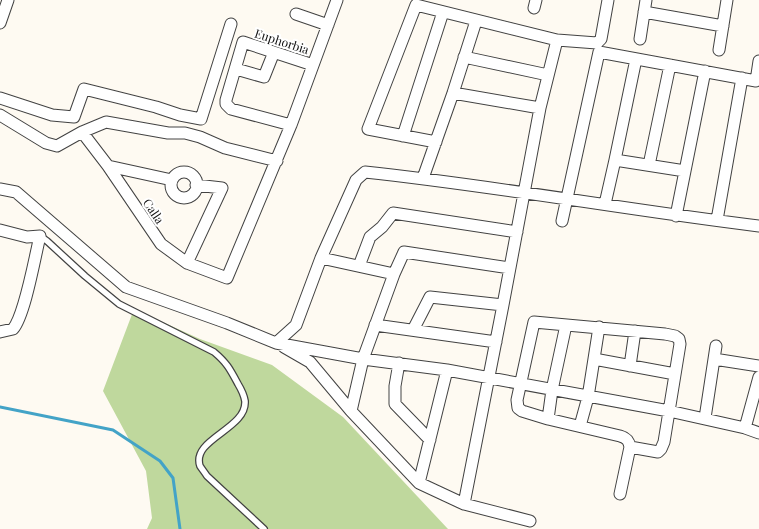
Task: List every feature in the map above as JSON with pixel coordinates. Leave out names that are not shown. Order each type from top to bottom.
[{"type":"street","points":[[0,23],[8,0]]},
{"type":"street","points":[[0,115],[46,143],[57,146],[82,132],[106,122],[200,137],[225,148],[277,161],[292,125],[337,0]]},
{"type":"street","points":[[436,142],[368,129],[416,5],[556,40],[597,43],[601,39],[608,0]]},
{"type":"street","points":[[640,39],[646,0]]},
{"type":"street","points":[[719,50],[727,0]]},
{"type":"street","points":[[402,136],[443,12]]},
{"type":"street","points":[[644,12],[723,26]]},
{"type":"street","points":[[296,14],[328,25]]},
{"type":"street","points":[[423,178],[454,92],[476,21]]},
{"type":"street","points":[[0,98],[52,115],[74,117],[84,89],[156,107],[180,115],[201,119],[231,24]]},
{"type":"street","points":[[464,504],[488,378],[504,306],[523,193],[540,108],[556,40]]},
{"type":"street","name":"Euphorbia","points":[[236,69],[243,42],[313,65]]},
{"type":"street","points":[[274,52],[264,77],[236,69],[226,104],[231,109],[292,125]]},
{"type":"street","points":[[562,221],[599,52],[756,81],[759,61]]},
{"type":"street","points":[[464,57],[548,75]]},
{"type":"street","points":[[605,204],[616,160],[636,59]]},
{"type":"street","points":[[649,165],[670,65]]},
{"type":"street","points":[[676,216],[705,71]]},
{"type":"street","points":[[717,220],[742,78]]},
{"type":"street","points":[[454,92],[540,108]]},
{"type":"street","name":"Calla","points":[[82,132],[108,166],[162,244],[186,263],[228,278],[277,161]]},
{"type":"street","points":[[616,160],[685,171]]},
{"type":"street","points":[[108,166],[172,180]]},
{"type":"street","points":[[276,343],[296,326],[321,258],[356,180],[365,172],[423,178],[605,204],[676,216],[759,226]]},
{"type":"street","points":[[179,173],[187,173],[194,177],[196,185],[196,189],[191,196],[182,198],[175,194],[171,187],[172,180],[179,173]]},
{"type":"street","points":[[186,263],[222,188],[196,185]]},
{"type":"street","points":[[0,189],[16,192],[126,287],[227,323],[276,343],[310,362],[351,410],[419,483],[464,504],[530,521]]},
{"type":"street","points":[[359,266],[370,237],[382,227],[393,214],[517,232]]},
{"type":"street","points":[[0,230],[27,237],[40,236],[28,288],[18,321],[13,329],[0,332]]},
{"type":"street","points":[[351,410],[363,359],[394,274],[404,252],[510,268]]},
{"type":"street","points":[[321,258],[394,274]]},
{"type":"street","points":[[412,330],[430,298],[504,306]]},
{"type":"street","points":[[620,494],[630,447],[629,442],[624,437],[522,411],[518,408],[517,400],[534,322],[635,331],[675,336],[679,339],[680,344],[661,449],[658,452],[653,452],[630,447]]},
{"type":"street","points":[[375,325],[496,342]]},
{"type":"street","points":[[548,418],[552,390],[566,326]]},
{"type":"street","points":[[580,426],[588,397],[598,327]]},
{"type":"street","points":[[630,366],[635,331]]},
{"type":"street","points":[[276,343],[363,359],[447,370],[520,385],[669,411],[746,428],[759,433]]},
{"type":"street","points":[[705,418],[716,346]]},
{"type":"street","points":[[594,359],[675,374]]},
{"type":"street","points":[[714,359],[759,366]]},
{"type":"street","points":[[399,363],[395,386],[395,404],[430,440]]},
{"type":"street","points":[[419,483],[447,370]]},
{"type":"street","points":[[746,428],[759,377]]},
{"type":"lane","points":[[40,236],[119,304],[214,352],[226,363],[241,389],[245,400],[245,406],[235,422],[202,450],[199,459],[200,466],[207,476],[264,529]]},
{"type":"green space","points":[[134,309],[200,339],[272,365],[343,417],[448,529],[147,529],[152,518],[146,471],[103,391]]},
{"type":"waterway","points":[[0,407],[113,430],[160,461],[173,478],[180,529]]}]
